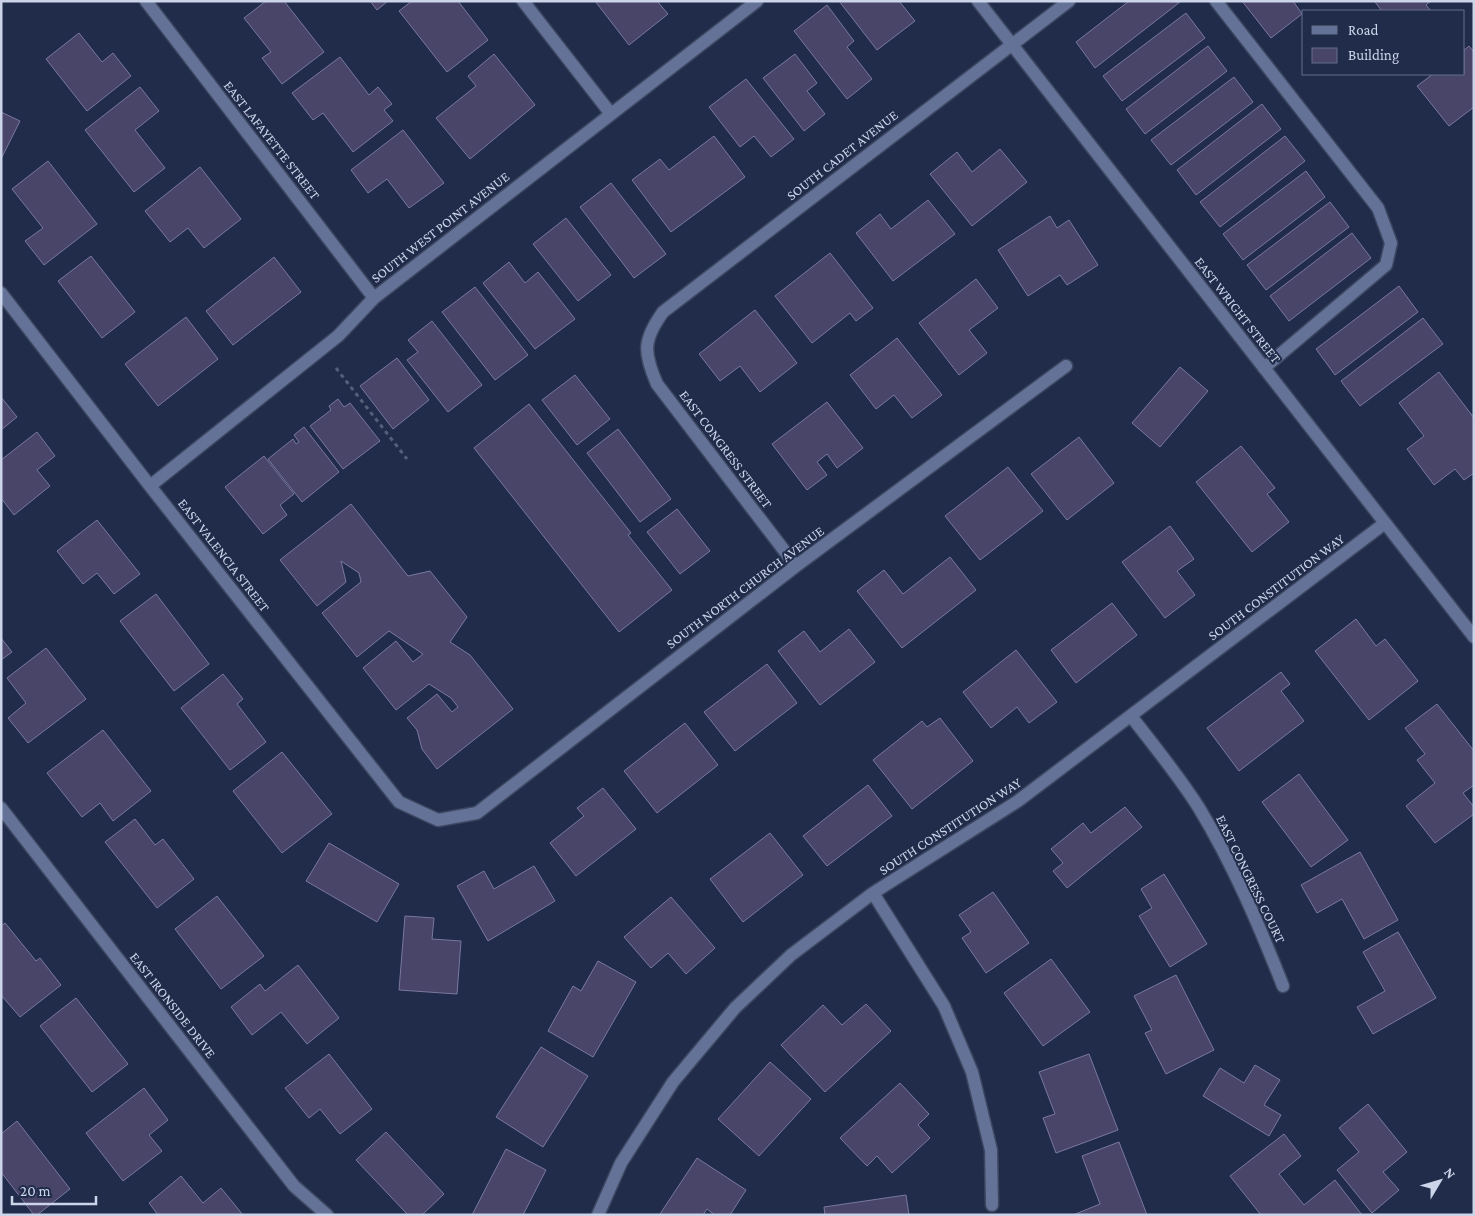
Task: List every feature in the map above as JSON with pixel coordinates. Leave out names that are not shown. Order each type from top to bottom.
[{"type":"street","name":"EAST LAFAYETTE STREET","points":[[146,1],[374,298]]},
{"type":"street","points":[[523,1],[610,114]]},
{"type":"street","name":"SOUTH WEST POINT AVENUE","points":[[150,486],[338,336],[374,298],[757,1]]},
{"type":"street","name":"EAST WRIGHT STREET","points":[[978,1],[1474,637]]},
{"type":"street","name":"SOUTH CADET AVENUE","points":[[646,344],[652,327],[663,312],[1068,1]]},
{"type":"street","points":[[1216,1],[1378,208],[1391,243],[1386,265],[1264,368]]},
{"type":"street","name":"EAST VALENCIA STREET","points":[[1,293],[150,486],[399,802],[438,820]]},
{"type":"street","name":"EAST CONGRESS STREET","points":[[646,344],[648,365],[657,384],[796,566]]},
{"type":"street","name":"SOUTH NORTH CHURCH AVENUE","points":[[438,820],[477,813],[796,566],[1066,366]]},
{"type":"street","name":"SOUTH CONSTITUTION WAY","points":[[598,1215],[622,1163],[673,1082],[735,1008],[791,955],[874,893],[1018,801],[1385,524]]},
{"type":"street","name":"EAST CONGRESS COURT","points":[[1131,716],[1203,815],[1227,858],[1261,929],[1283,986]]},
{"type":"street","name":"EAST IRONSIDE DRIVE","points":[[1,808],[294,1186],[327,1215]]},
{"type":"street","points":[[874,893],[944,1006],[972,1072],[991,1150],[992,1204]]},
{"type":"path","points":[[336,368],[407,459]]},
{"type":"building","points":[[266,1],[284,1],[324,52],[282,84],[262,58],[271,52],[244,18]]},
{"type":"building","points":[[370,1],[388,1],[377,10]]},
{"type":"building","points":[[412,1],[458,1],[488,40],[447,72],[399,11]]},
{"type":"building","points":[[595,1],[657,1],[668,14],[629,45]]},
{"type":"building","points":[[839,1],[899,1],[915,21],[877,50]]},
{"type":"building","points":[[1129,1],[1180,2],[1095,68],[1076,42]]},
{"type":"building","points":[[1242,1],[1293,1],[1302,14],[1271,38]]},
{"type":"building","points":[[1431,1],[1426,5],[1430,10],[1381,10],[1375,2]]},
{"type":"building","points":[[827,5],[854,41],[847,47],[872,79],[847,99],[794,31]]},
{"type":"building","points":[[1186,13],[1205,38],[1122,101],[1103,76]]},
{"type":"building","points":[[79,33],[102,62],[113,53],[131,76],[87,111],[46,59]]},
{"type":"building","points":[[1208,46],[1227,71],[1145,134],[1126,109]]},
{"type":"building","points":[[1469,46],[1474,52],[1474,107],[1449,126],[1417,86],[1432,75],[1465,75],[1465,49]]},
{"type":"building","points":[[494,54],[535,105],[470,159],[436,118],[476,86],[468,76]]},
{"type":"building","points":[[795,54],[817,83],[807,91],[825,114],[804,131],[763,78]]},
{"type":"building","points":[[340,57],[369,95],[378,87],[392,104],[384,110],[393,121],[353,152],[323,113],[313,120],[292,93]]},
{"type":"building","points":[[1234,77],[1253,102],[1171,165],[1151,140]]},
{"type":"building","points":[[746,79],[794,139],[771,157],[754,136],[740,147],[709,107]]},
{"type":"building","points":[[140,87],[159,111],[135,130],[165,168],[134,192],[85,130]]},
{"type":"building","points":[[1262,104],[1281,129],[1196,195],[1177,170]]},
{"type":"building","points":[[1,112],[20,121],[1,159]]},
{"type":"building","points":[[403,130],[444,183],[409,208],[387,179],[368,193],[351,170]]},
{"type":"building","points":[[714,136],[745,177],[671,232],[632,180],[660,159],[669,170]]},
{"type":"building","points":[[1285,136],[1305,161],[1220,227],[1200,202]]},
{"type":"building","points":[[1000,149],[1027,182],[972,226],[930,174],[957,152],[972,172]]},
{"type":"building","points":[[48,161],[97,224],[44,265],[25,241],[43,228],[12,189]]},
{"type":"building","points":[[200,167],[241,219],[204,248],[188,228],[170,242],[145,211]]},
{"type":"building","points":[[1306,171],[1325,197],[1243,260],[1223,234]]},
{"type":"building","points":[[611,183],[666,254],[634,278],[580,207]]},
{"type":"building","points":[[928,200],[955,234],[893,281],[856,233],[880,214],[891,229]]},
{"type":"building","points":[[1330,202],[1349,227],[1266,290],[1247,265]]},
{"type":"building","points":[[1050,216],[1057,228],[1069,220],[1098,265],[1067,285],[1060,275],[1028,296],[998,250]]},
{"type":"building","points":[[566,218],[611,275],[578,301],[533,244]]},
{"type":"building","points":[[1352,233],[1371,258],[1289,321],[1270,296]]},
{"type":"building","points":[[830,253],[873,308],[856,321],[850,313],[812,343],[775,296]]},
{"type":"building","points":[[91,256],[135,312],[102,338],[58,281]]},
{"type":"building","points":[[274,257],[301,292],[233,345],[206,311]]},
{"type":"building","points":[[509,262],[525,283],[538,272],[575,319],[535,349],[483,283]]},
{"type":"building","points":[[976,279],[998,308],[969,330],[987,353],[959,375],[919,323]]},
{"type":"building","points":[[1399,286],[1418,312],[1335,375],[1316,349]]},
{"type":"building","points":[[475,287],[528,355],[495,380],[442,312]]},
{"type":"building","points":[[755,310],[797,363],[760,392],[740,366],[720,381],[699,354]]},
{"type":"building","points":[[186,317],[218,359],[158,406],[125,364]]},
{"type":"building","points":[[1423,318],[1443,344],[1360,406],[1341,381]]},
{"type":"building","points":[[432,321],[482,385],[448,412],[407,360],[418,352],[408,340]]},
{"type":"building","points":[[897,338],[942,395],[912,418],[894,395],[876,409],[850,375]]},
{"type":"building","points":[[397,358],[429,400],[393,429],[360,386]]},
{"type":"building","points":[[1180,367],[1208,391],[1160,447],[1132,423]]},
{"type":"building","points":[[1439,372],[1474,418],[1474,473],[1464,480],[1455,469],[1434,485],[1407,449],[1424,436],[1399,403]]},
{"type":"building","points":[[575,375],[610,419],[577,445],[542,400]]},
{"type":"building","points":[[1,397],[17,417],[1,430]]},
{"type":"building","points":[[338,399],[344,407],[350,403],[380,441],[343,469],[310,426],[331,410],[329,406]]},
{"type":"building","points":[[827,402],[863,448],[837,468],[827,454],[817,462],[827,475],[807,490],[772,444]]},
{"type":"building","points":[[529,404],[631,533],[628,535],[672,590],[619,632],[474,448]]},
{"type":"building","points":[[304,427],[339,472],[302,502],[268,459],[293,439],[296,444],[299,442],[294,435]]},
{"type":"building","points":[[618,429],[671,499],[640,522],[587,453]]},
{"type":"building","points":[[37,432],[55,456],[37,470],[50,486],[14,515],[1,498],[1,460]]},
{"type":"building","points":[[1079,437],[1114,483],[1067,520],[1031,474]]},
{"type":"building","points":[[1241,446],[1275,488],[1267,494],[1289,522],[1252,552],[1196,482]]},
{"type":"building","points":[[264,456],[294,494],[280,505],[287,515],[263,534],[225,487]]},
{"type":"building","points":[[1008,467],[1043,511],[980,560],[945,516]]},
{"type":"building","points":[[351,504],[408,576],[430,571],[467,617],[450,642],[470,655],[513,709],[437,769],[422,749],[417,730],[407,718],[437,694],[452,712],[458,707],[451,698],[429,684],[396,710],[363,668],[396,641],[413,662],[423,654],[389,631],[357,657],[322,613],[361,582],[359,573],[341,561],[346,582],[317,606],[280,560]]},
{"type":"building","points":[[677,509],[710,551],[680,574],[647,532]]},
{"type":"building","points":[[97,520],[140,574],[114,594],[97,573],[83,584],[57,551]]},
{"type":"building","points":[[1170,526],[1194,559],[1177,571],[1195,595],[1165,618],[1122,562]]},
{"type":"building","points":[[950,557],[976,590],[902,648],[857,591],[884,570],[903,594]]},
{"type":"building","points":[[156,594],[209,664],[174,691],[120,621]]},
{"type":"building","points":[[1112,603],[1137,635],[1076,683],[1051,650]]},
{"type":"building","points":[[1356,619],[1376,646],[1385,639],[1418,681],[1369,720],[1315,651]]},
{"type":"building","points":[[849,629],[875,662],[820,705],[778,651],[804,631],[820,652]]},
{"type":"building","points":[[1,638],[12,652],[1,660]]},
{"type":"building","points":[[46,648],[86,699],[28,743],[8,718],[26,703],[7,678]]},
{"type":"building","points":[[1016,650],[1057,702],[1029,723],[1017,707],[991,728],[963,692]]},
{"type":"building","points":[[767,664],[797,703],[735,751],[704,712]]},
{"type":"building","points":[[1281,672],[1290,684],[1281,691],[1304,721],[1239,771],[1207,728]]},
{"type":"building","points":[[223,674],[243,699],[237,704],[266,742],[230,770],[181,708]]},
{"type":"building","points":[[1437,704],[1474,751],[1474,785],[1463,793],[1474,807],[1474,814],[1435,843],[1406,806],[1435,783],[1417,760],[1425,754],[1405,728]]},
{"type":"building","points":[[940,718],[973,761],[912,809],[873,760],[922,721],[927,727]]},
{"type":"building","points":[[685,723],[718,765],[657,813],[624,771]]},
{"type":"building","points":[[103,730],[151,791],[113,821],[100,803],[82,817],[47,773]]},
{"type":"building","points":[[282,752],[332,814],[282,853],[233,791]]},
{"type":"building","points":[[1299,774],[1348,840],[1311,867],[1262,802]]},
{"type":"building","points":[[868,785],[892,816],[827,866],[803,836]]},
{"type":"building","points":[[603,788],[636,829],[576,876],[550,843],[584,816],[577,808]]},
{"type":"building","points":[[1125,807],[1142,827],[1067,888],[1053,871],[1063,863],[1051,849],[1083,823],[1091,833]]},
{"type":"building","points":[[135,819],[155,845],[163,839],[194,879],[157,908],[105,842]]},
{"type":"building","points":[[770,833],[803,875],[743,922],[710,879]]},
{"type":"building","points":[[329,843],[399,884],[377,922],[306,881]]},
{"type":"building","points":[[1360,852],[1398,920],[1364,939],[1342,899],[1317,913],[1301,885]]},
{"type":"building","points":[[534,866],[555,901],[488,941],[457,886],[484,871],[494,889]]},
{"type":"building","points":[[1164,874],[1207,944],[1170,967],[1139,916],[1152,908],[1141,889]]},
{"type":"building","points":[[993,892],[1029,943],[986,973],[962,938],[971,932],[959,915]]},
{"type":"building","points":[[217,896],[264,956],[221,989],[175,929]]},
{"type":"building","points":[[671,897],[715,948],[686,974],[668,953],[651,968],[624,937]]},
{"type":"building","points":[[405,916],[434,918],[432,939],[461,941],[457,994],[399,990]]},
{"type":"building","points":[[5,923],[36,961],[40,958],[61,985],[20,1017],[1,995],[1,926]]},
{"type":"building","points":[[1398,932],[1436,998],[1373,1034],[1357,1007],[1385,991],[1363,952]]},
{"type":"building","points":[[1051,959],[1090,1012],[1043,1046],[1004,993]]},
{"type":"building","points":[[598,961],[636,982],[593,1057],[548,1031],[573,986],[581,991]]},
{"type":"building","points":[[298,965],[339,1018],[307,1044],[281,1012],[252,1035],[231,1007],[260,984],[265,991]]},
{"type":"building","points":[[1176,975],[1214,1050],[1166,1074],[1145,1033],[1152,1030],[1134,996]]},
{"type":"building","points":[[76,998],[128,1064],[92,1092],[40,1026]]},
{"type":"building","points":[[866,1004],[891,1031],[825,1092],[781,1045],[823,1005],[842,1025]]},
{"type":"building","points":[[541,1047],[588,1076],[543,1147],[496,1117]]},
{"type":"building","points":[[329,1054],[372,1109],[340,1134],[320,1109],[309,1118],[285,1088]]},
{"type":"building","points":[[1089,1054],[1118,1130],[1056,1153],[1043,1118],[1055,1114],[1039,1072]]},
{"type":"building","points":[[770,1062],[811,1099],[759,1156],[718,1119]]},
{"type":"building","points":[[1255,1065],[1280,1080],[1264,1105],[1281,1115],[1269,1136],[1203,1096],[1220,1068],[1244,1083]]},
{"type":"building","points":[[900,1083],[929,1114],[918,1125],[930,1138],[892,1173],[877,1156],[867,1166],[840,1138]]},
{"type":"building","points":[[144,1088],[168,1120],[149,1135],[162,1151],[123,1181],[86,1133]]},
{"type":"building","points":[[1368,1104],[1407,1152],[1383,1172],[1399,1190],[1372,1213],[1337,1170],[1359,1152],[1339,1128]]},
{"type":"building","points":[[17,1121],[70,1189],[37,1215],[34,1215],[1,1172],[1,1134]]},
{"type":"building","points":[[386,1132],[444,1194],[422,1215],[408,1215],[356,1160]]},
{"type":"building","points":[[1284,1134],[1301,1156],[1279,1174],[1304,1205],[1335,1180],[1362,1215],[1261,1215],[1230,1176]]},
{"type":"building","points":[[1119,1142],[1147,1215],[1073,1215],[1100,1204],[1082,1156]]},
{"type":"building","points":[[506,1149],[546,1170],[523,1215],[472,1215]]},
{"type":"building","points":[[697,1158],[746,1190],[730,1215],[715,1215],[707,1209],[703,1215],[660,1214]]},
{"type":"building","points":[[181,1176],[203,1203],[221,1188],[243,1215],[158,1215],[149,1203]]},
{"type":"building","points":[[906,1195],[909,1215],[825,1215],[824,1207]]}]
